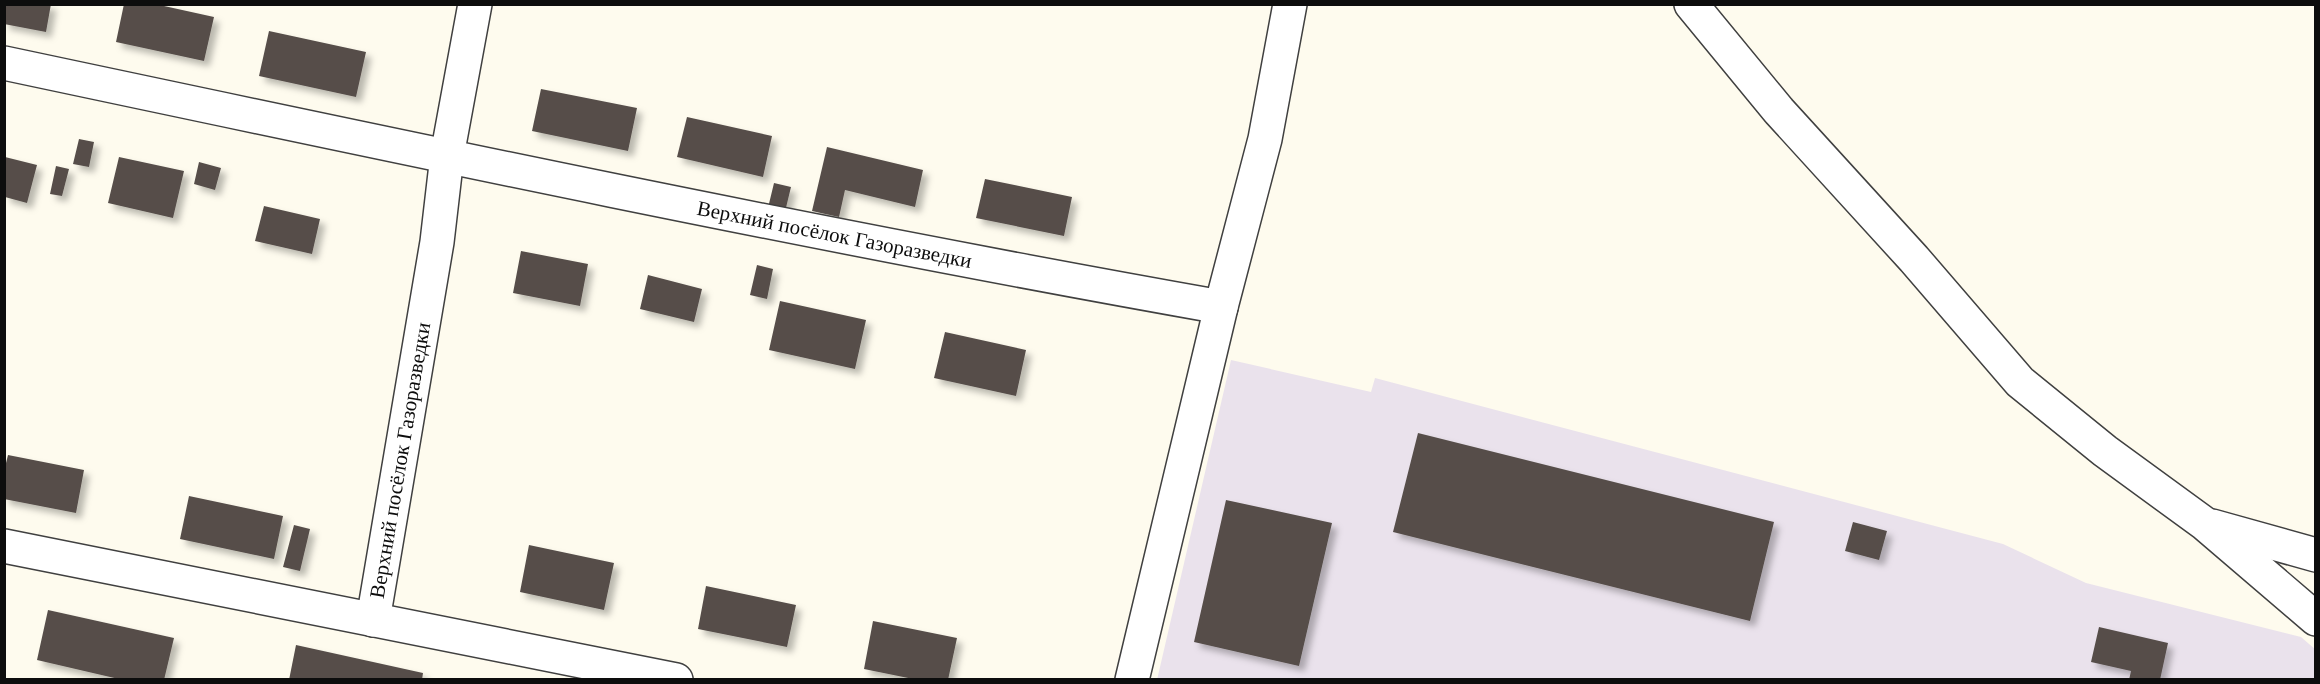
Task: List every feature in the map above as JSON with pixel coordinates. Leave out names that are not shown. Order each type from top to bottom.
[{"type":"street","name":"Верхний посёлок Газоразведки","points":[[373,620],[437,242],[447,156],[475,4]]},
{"type":"street","points":[[1132,680],[1221,307],[1265,140],[1290,4]]},
{"type":"street","points":[[1691,4],[1779,111],[1914,259],[2020,382],[2106,451],[2205,524],[2316,619]]},
{"type":"street","name":"Верхний посёлок Газоразведки","points":[[4,63],[776,225],[1221,307]]},
{"type":"street","points":[[2205,524],[2316,555]]},
{"type":"street","name":"Верхний посёлок Газоразведки","points":[[4,546],[676,680]]},
{"type":"shaded area","points":[[1231,360],[1371,392],[1375,378],[2003,544],[2086,583],[2301,637],[2316,650],[2315,680],[1157,680]]},
{"type":"building","points":[[4,4],[51,4],[46,32],[4,24]]},
{"type":"building","points":[[124,4],[155,4],[214,17],[204,61],[116,42]]},
{"type":"building","points":[[269,31],[366,52],[356,97],[259,76]]},
{"type":"building","points":[[541,89],[637,108],[628,151],[532,131]]},
{"type":"building","points":[[687,117],[772,136],[763,177],[677,157]]},
{"type":"building","points":[[79,139],[94,142],[89,167],[73,164]]},
{"type":"building","points":[[827,147],[923,170],[915,207],[845,190],[839,217],[812,211]]},
{"type":"building","points":[[5,157],[37,165],[27,203],[5,197]]},
{"type":"building","points":[[119,157],[184,171],[173,218],[108,203]]},
{"type":"building","points":[[199,162],[221,168],[215,190],[194,184]]},
{"type":"building","points":[[56,166],[69,169],[62,196],[50,194]]},
{"type":"building","points":[[985,179],[1072,197],[1064,236],[976,218]]},
{"type":"building","points":[[774,183],[791,187],[784,216],[767,212]]},
{"type":"building","points":[[264,206],[320,219],[312,254],[255,241]]},
{"type":"building","points":[[521,251],[588,264],[580,306],[513,293]]},
{"type":"building","points":[[757,265],[773,269],[767,299],[750,295]]},
{"type":"building","points":[[648,275],[702,289],[694,322],[640,309]]},
{"type":"building","points":[[780,301],[866,320],[855,369],[769,350]]},
{"type":"building","points":[[945,332],[1026,350],[1016,396],[934,378]]},
{"type":"building","points":[[1418,433],[1774,522],[1750,621],[1393,532]]},
{"type":"building","points":[[8,455],[84,470],[76,513],[4,499],[4,471]]},
{"type":"building","points":[[189,496],[283,516],[274,559],[180,539]]},
{"type":"building","points":[[1226,500],[1332,523],[1299,666],[1194,642]]},
{"type":"building","points":[[1853,522],[1887,531],[1879,560],[1845,551]]},
{"type":"building","points":[[294,525],[310,529],[300,571],[283,567]]},
{"type":"building","points":[[529,545],[614,563],[604,610],[520,592]]},
{"type":"building","points":[[706,586],[796,605],[787,647],[698,629]]},
{"type":"building","points":[[48,610],[174,638],[164,680],[123,680],[37,660]]},
{"type":"building","points":[[873,621],[957,638],[948,680],[918,680],[864,669]]},
{"type":"building","points":[[2099,627],[2168,643],[2160,680],[2129,680],[2131,671],[2091,662]]},
{"type":"building","points":[[296,645],[423,673],[422,680],[289,680]]}]
